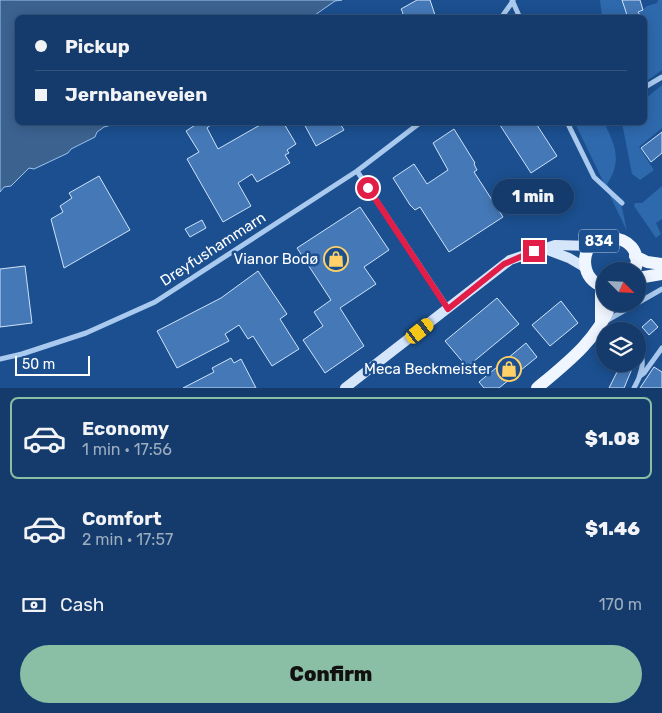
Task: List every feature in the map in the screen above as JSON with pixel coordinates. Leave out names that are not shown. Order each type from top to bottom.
[{"type":"main road","name":"834","points":[[596,283],[592,280],[586,268],[586,256],[592,246],[602,239],[618,238],[628,244],[635,256],[635,262]]},
{"type":"main road","name":"834","points":[[635,256],[647,262],[662,264]]},
{"type":"main road","points":[[646,277],[662,274]]},
{"type":"main road","points":[[538,388],[583,349],[596,335]]},
{"type":"street","points":[[503,15],[513,0]]},
{"type":"street","points":[[513,0],[519,15]]},
{"type":"street","points":[[647,86],[662,77]]},
{"type":"street","name":"Dreyfushammarn","points":[[0,359],[22,354],[86,333],[154,302],[357,172],[416,125]]},
{"type":"street","points":[[568,125],[594,177],[622,203]]},
{"type":"street","points":[[357,172],[448,309]]},
{"type":"street","points":[[345,388],[510,260],[554,245],[592,246]]},
{"type":"street","points":[[545,249],[569,258],[586,268]]},
{"type":"street","points":[[608,322],[662,289]]},
{"type":"street","points":[[640,376],[662,348]]},
{"type":"street","points":[[634,388],[640,372]]},
{"type":"shaded area","points":[[0,0],[342,0],[335,1],[315,15],[15,15],[15,125],[112,125],[104,127],[97,132],[95,137],[71,149],[68,153],[34,169],[29,168],[11,186],[4,187],[0,192]]},
{"type":"shaded area","points":[[600,0],[625,0],[631,15],[602,15]]},
{"type":"shaded area","points":[[658,0],[662,0],[662,70],[647,81],[647,15],[637,15],[647,6],[657,3]]},
{"type":"shaded area","points":[[662,85],[662,128],[639,147],[654,170],[640,180],[632,174],[622,125],[647,125],[647,97]]},
{"type":"shaded area","points":[[576,125],[605,125],[608,131],[616,154],[616,161],[612,176],[607,184],[615,199],[621,203],[627,231]]},
{"type":"shaded area","points":[[662,186],[662,219],[656,223],[661,234],[656,238],[634,206],[635,203],[642,203]]},
{"type":"building","points":[[417,0],[430,0],[435,15],[402,15],[401,9]]},
{"type":"building","points":[[622,0],[640,0],[643,10],[638,12],[640,15],[627,15]]},
{"type":"building","points":[[195,125],[210,125],[207,128],[218,149],[260,125],[285,125],[296,144],[287,150],[289,153],[285,155],[290,163],[257,182],[252,174],[238,183],[251,206],[223,222],[187,159],[199,152],[186,131]]},
{"type":"building","points":[[305,125],[341,125],[344,130],[316,146]]},
{"type":"building","points":[[500,125],[537,125],[557,156],[531,173]]},
{"type":"building","points":[[454,129],[475,163],[477,170],[474,172],[503,217],[449,252],[420,207],[415,210],[410,205],[393,178],[414,164],[427,184],[448,170],[433,143]]},
{"type":"building","points":[[662,132],[662,153],[651,162],[641,148]]},
{"type":"building","points":[[99,176],[130,230],[64,268],[51,219],[63,212],[60,206],[72,198],[69,193]]},
{"type":"building","points":[[360,207],[389,250],[364,267],[376,284],[340,308],[364,346],[325,373],[303,340],[323,326],[314,312],[331,300],[297,248]]},
{"type":"building","points":[[202,220],[206,228],[190,237],[185,229]]},
{"type":"building","points":[[25,266],[32,323],[0,327],[0,269]]},
{"type":"building","points":[[258,271],[287,314],[280,319],[299,349],[272,366],[253,336],[248,339],[239,325],[225,334],[229,341],[177,368],[157,331],[221,298]]},
{"type":"building","points":[[497,298],[519,324],[467,367],[445,341]]},
{"type":"building","points":[[561,301],[578,323],[550,346],[532,325]]},
{"type":"building","points":[[651,319],[658,327],[649,335],[646,332],[646,323]]},
{"type":"building","points":[[526,343],[537,357],[499,388],[484,388],[479,382]]},
{"type":"building","points":[[231,358],[234,363],[241,359],[256,388],[183,388],[214,372],[212,368]]},
{"type":"building","points":[[654,367],[662,372],[662,388],[640,388]]},
{"type":"building","points":[[617,372],[631,372],[624,388],[609,388]]},
{"type":"place","name":"Vianor Bodø","points":[[336,259]]},
{"type":"place","name":"Meca Beckmeister","points":[[509,369]]},
{"type":"route","points":[[368,188],[448,309],[504,264],[534,251]]}]
